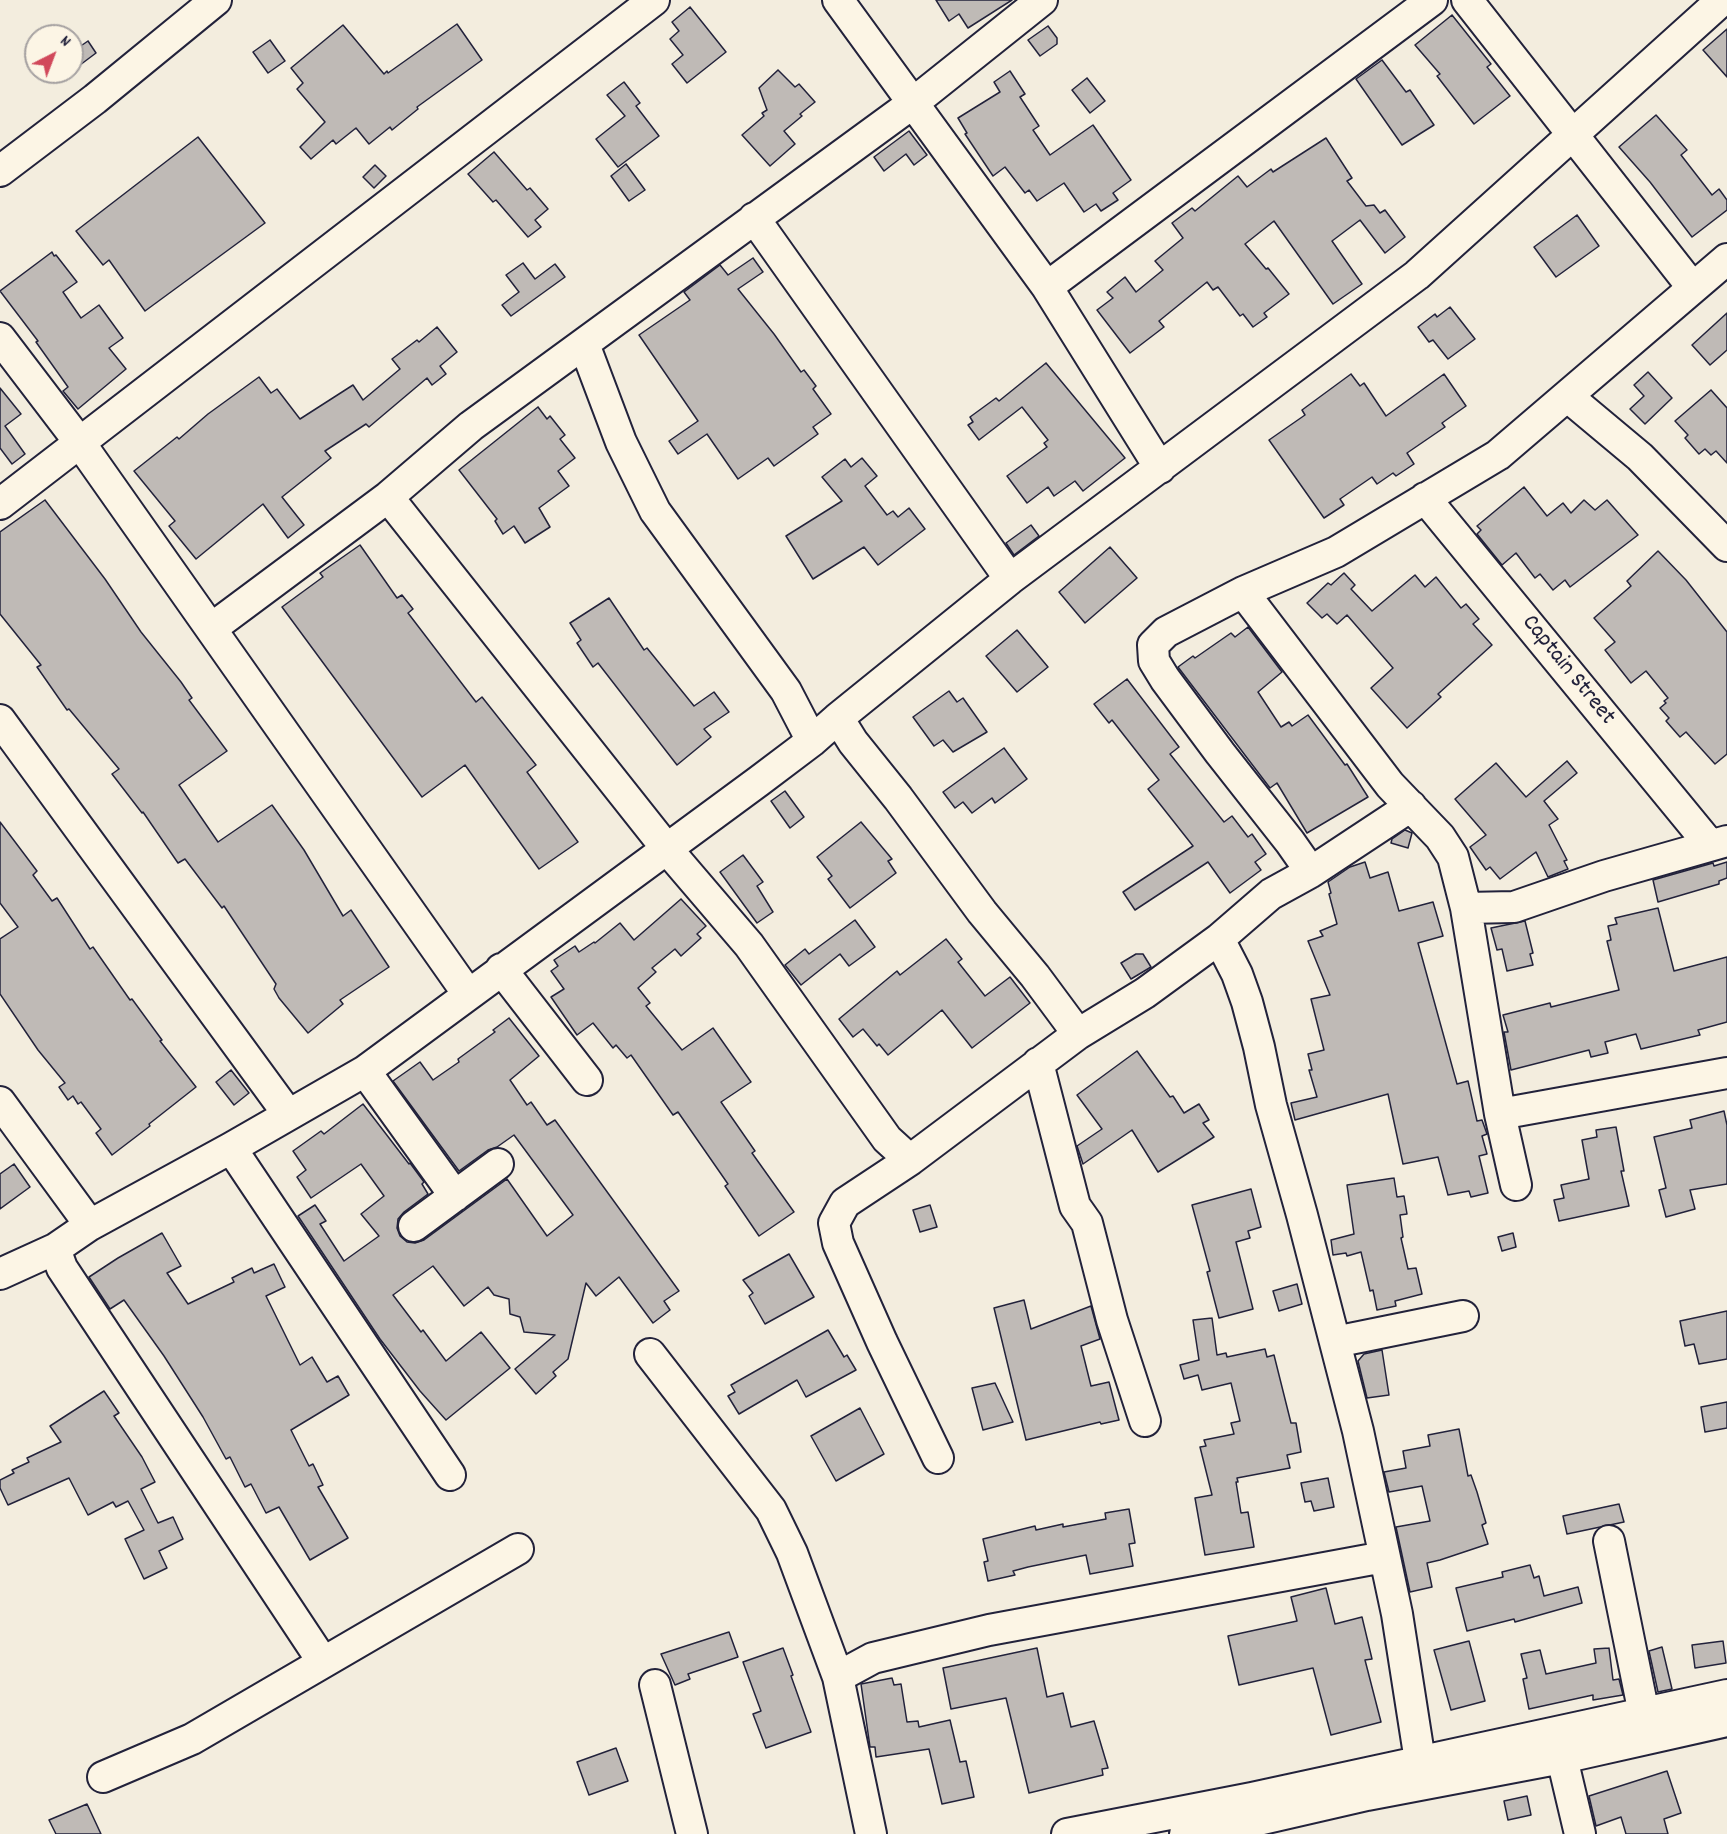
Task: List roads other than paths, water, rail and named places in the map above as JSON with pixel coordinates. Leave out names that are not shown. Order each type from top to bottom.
[{"type":"street","points":[[0,171],[95,99],[216,0]]},
{"type":"street","points":[[0,504],[654,0]]},
{"type":"street","points":[[838,0],[1047,287],[1160,468]]},
{"type":"street","points":[[212,628],[388,497],[471,426],[913,103],[1042,0]]},
{"type":"street","points":[[1047,287],[1432,0]]},
{"type":"street","points":[[1467,0],[1693,288]]},
{"type":"street","points":[[0,1274],[55,1249],[90,1225],[365,1071],[667,849],[812,741],[1010,579],[1417,275],[1722,0]]},
{"type":"street","points":[[754,218],[1010,579]]},
{"type":"street","points":[[1311,872],[1182,702],[1154,661],[1153,645],[1166,632],[1243,592],[1336,552],[1498,454],[1727,259]]},
{"type":"street","points":[[0,338],[80,443],[212,628],[468,994]]},
{"type":"street","points":[[584,344],[621,442],[655,511],[786,691],[812,741]]},
{"type":"street","points":[[1567,396],[1640,457],[1727,546]]},
{"type":"street","points":[[388,497],[667,849],[749,945],[887,1139],[910,1160]]},
{"type":"street","name":"Captain Street","points":[[1425,498],[1719,843]]},
{"type":"street","points":[[1243,592],[1390,785],[1440,837],[1453,857],[1466,908],[1500,1114],[1516,1185]]},
{"type":"street","points":[[838,718],[853,742],[885,781],[982,912],[1041,983],[1078,1034]]},
{"type":"street","points":[[0,720],[288,1114]]},
{"type":"street","points":[[938,1458],[838,1244],[834,1223],[845,1203],[910,1160],[1078,1034],[1145,993],[1219,939],[1271,894],[1311,872],[1411,806]]},
{"type":"street","points":[[1466,908],[1514,906],[1604,876],[1719,843]]},
{"type":"street","points":[[1219,939],[1237,974],[1247,1002],[1271,1105],[1358,1431],[1397,1614],[1420,1761]]},
{"type":"street","points":[[501,969],[587,1080]]},
{"type":"street","points":[[1038,1064],[1075,1206],[1087,1223],[1112,1320],[1145,1421]]},
{"type":"street","points":[[365,1071],[455,1196]]},
{"type":"street","points":[[1500,1114],[1727,1073]]},
{"type":"street","points":[[0,1102],[90,1225]]},
{"type":"street","points":[[231,1148],[450,1475]]},
{"type":"street","points":[[414,1226],[498,1164]]},
{"type":"street","points":[[55,1249],[62,1268],[323,1662]]},
{"type":"street","points":[[1335,1342],[1463,1316]]},
{"type":"street","points":[[650,1354],[771,1510],[792,1553],[838,1677],[871,1834]]},
{"type":"street","points":[[1609,1541],[1644,1714]]},
{"type":"street","points":[[103,1777],[192,1739],[518,1549]]},
{"type":"street","points":[[838,1677],[873,1658],[988,1630],[1384,1557]]},
{"type":"street","points":[[655,1685],[692,1834]]},
{"type":"street","points":[[1067,1834],[1258,1817],[1420,1761],[1727,1695]]},
{"type":"street","points":[[1185,1834],[1367,1795],[1562,1758],[1727,1721]]},
{"type":"street","points":[[1562,1758],[1580,1834]]}]
